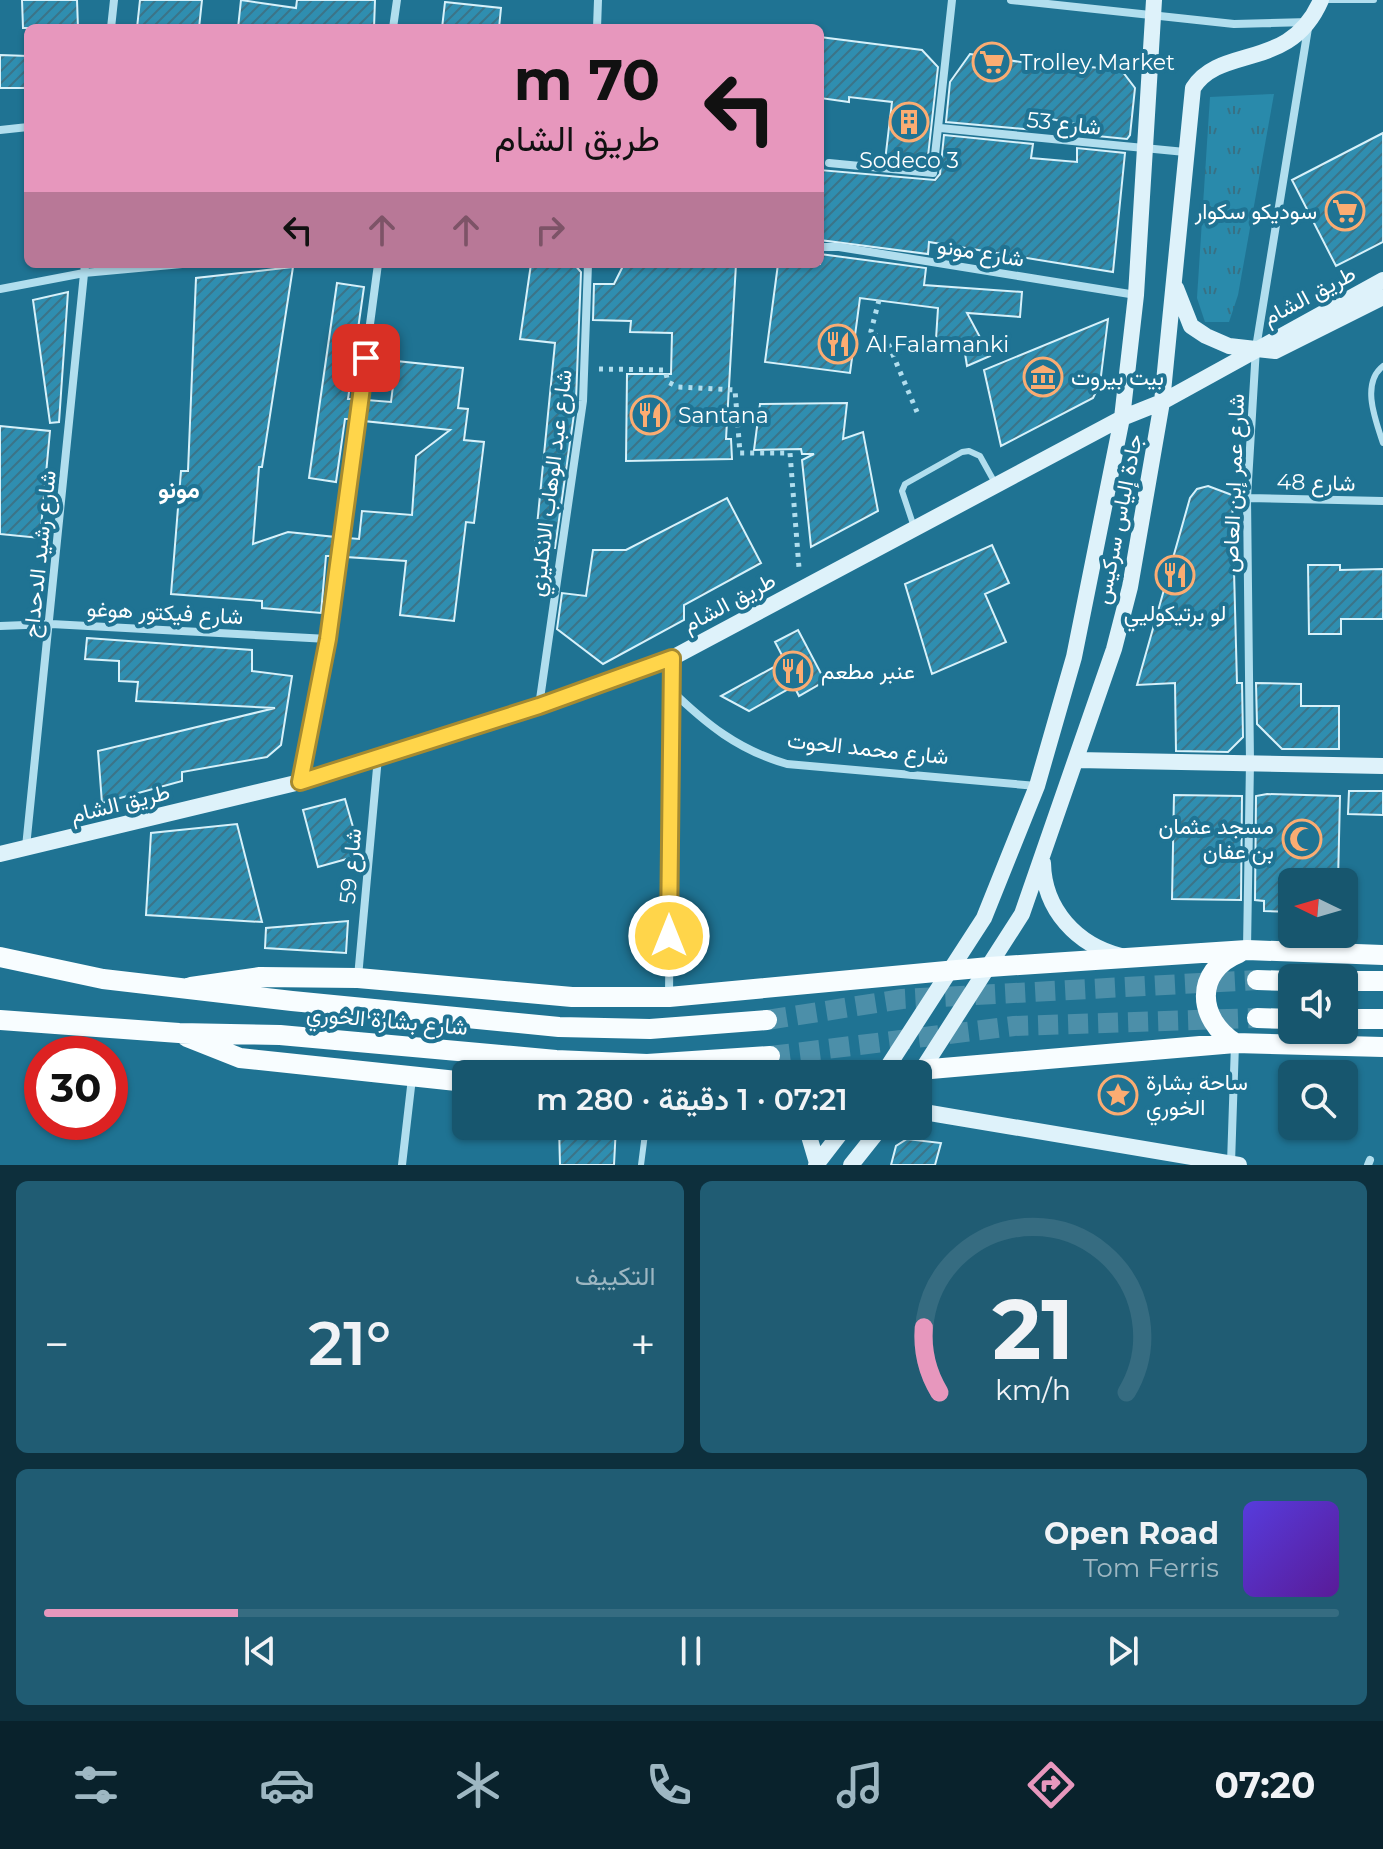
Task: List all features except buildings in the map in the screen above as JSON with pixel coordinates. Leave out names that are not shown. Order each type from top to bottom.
[{"type":"main road","name":"جادة إلياس سركيس","points":[[928,1060],[1022,914],[1077,760],[1130,587],[1162,402],[1190,98],[1199,79],[1215,67],[1272,51],[1309,22],[1321,0]]},
{"type":"main road","name":"جادة إلياس سركيس","points":[[890,1060],[984,918],[1037,786],[1087,601],[1122,418],[1136,295],[1153,6]]},
{"type":"main road","points":[[1174,275],[1191,326],[1219,343],[1256,348]]},
{"type":"main road","name":"طريق الشام","points":[[0,854],[300,782],[539,706],[672,658],[1122,418],[1162,402],[1383,280]]},
{"type":"main road","name":"طريق الشام","points":[[1256,348],[1286,349],[1383,297]]},
{"type":"main road","points":[[1077,760],[1383,766]]},
{"type":"main road","points":[[1043,855],[1043,876],[1050,901],[1064,922],[1094,946],[1131,959]]},
{"type":"main road","points":[[191,987],[260,977],[358,978],[572,997],[669,997],[989,967],[1247,950],[1383,955]]},
{"type":"main road","points":[[1235,1043],[1215,1027],[1207,1011],[1206,989],[1211,971],[1225,958],[1247,950]]},
{"type":"main road","name":"شارع بشارة الخوري","points":[[0,957],[103,979],[559,1027],[650,1029],[767,1020]]},
{"type":"main road","points":[[1257,980],[1278,981]]},
{"type":"main road","points":[[1358,981],[1383,981]]},
{"type":"main road","points":[[1257,1018],[1278,1019]]},
{"type":"main road","points":[[1358,1019],[1383,1019]]},
{"type":"main road","name":"شارع بشارة الخوري","points":[[0,1020],[179,1033],[280,1035],[556,1060],[647,1064],[770,1056]]},
{"type":"main road","points":[[179,1033],[240,1058],[452,1081]]},
{"type":"main road","points":[[932,1071],[1235,1043],[1383,1047]]},
{"type":"main road","points":[[932,1113],[1235,1164]]},
{"type":"main road","points":[[810,1140],[816,1164]]},
{"type":"main road","points":[[816,1164],[835,1140]]},
{"type":"main road","points":[[851,1165],[871,1140]]},
{"type":"street","points":[[111,24],[114,0]]},
{"type":"street","points":[[394,24],[397,0]]},
{"type":"street","points":[[597,24],[598,0]]},
{"type":"street","points":[[829,163],[933,173],[952,0]]},
{"type":"street","points":[[1011,0],[1153,6],[1234,24],[1309,22]]},
{"type":"street","name":"شارع عمر إبن العاص","points":[[1247,950],[1250,762],[1247,498],[1256,348],[1309,22]]},
{"type":"street","points":[[0,130],[24,127]]},
{"type":"street","name":"شارع 53","points":[[940,128],[1185,152]]},
{"type":"street","name":"شارع مونو","points":[[824,247],[1136,295]]},
{"type":"street","points":[[0,289],[85,268]]},
{"type":"street","name":"شارع رشيد الدحداح","points":[[26,848],[85,268]]},
{"type":"street","points":[[300,782],[328,639],[377,268]]},
{"type":"street","name":"شارع عبد الوهاب الانكليزي","points":[[539,706],[583,401],[588,268]]},
{"type":"street","name":"شارع 48","points":[[1247,498],[1383,501]]},
{"type":"street","name":"شارع فيكتور هوغو","points":[[0,626],[51,624],[328,639]]},
{"type":"street","points":[[669,997],[672,658]]},
{"type":"street","name":"شارع محمد الحوت","points":[[670,689],[723,737],[764,758],[787,764],[1037,786]]},
{"type":"street","name":"شارع 59","points":[[358,978],[378,757]]},
{"type":"street","points":[[1235,1043],[1235,1164]]},
{"type":"street","points":[[402,1165],[412,1077]]},
{"type":"lane","points":[[1321,0],[1374,0]]},
{"type":"lane","points":[[1383,366],[1373,374],[1370,385],[1383,443]]},
{"type":"lane","points":[[915,529],[902,491],[905,484],[962,452],[975,452],[980,456],[996,486]]},
{"type":"lane","points":[[641,1165],[644,1140]]},
{"type":"path","points":[[879,300],[870,335],[885,336],[917,412]]},
{"type":"path","points":[[583,369],[665,370],[668,382],[678,387],[735,390],[740,453],[790,453],[801,589]]},
{"type":"green space","points":[[1274,94],[1238,295],[1229,322],[1205,322],[1197,298],[1210,97]]},
{"type":"tunnel","points":[[767,1020],[902,999],[1257,980]]},
{"type":"tunnel","points":[[770,1056],[1014,1026],[1257,1018]]},
{"type":"place","name":"Trolley Market","points":[[992,62]]},
{"type":"place","name":"Sodeco 3","points":[[909,122]]},
{"type":"place","name":"سوديكو سكوار","points":[[1345,211]]},
{"type":"place","name":"Al Falamanki","points":[[838,344]]},
{"type":"place","name":"بيت بيروت","points":[[1043,377]]},
{"type":"place","name":"Santana","points":[[650,415]]},
{"type":"place","name":"لو برتيكوليي","points":[[1175,575]]},
{"type":"place","name":"عنبر مطعم","points":[[793,671]]},
{"type":"place","name":"مسجد عثمان بن عفان","points":[[1302,839]]},
{"type":"place","name":"ساحة بشارة الخوري","points":[[1118,1095]]},
{"type":"district","name":"مونو","points":[[179,490]]},
{"type":"route","points":[[366,358],[328,639],[300,782],[539,706],[672,658],[669,936]]}]
